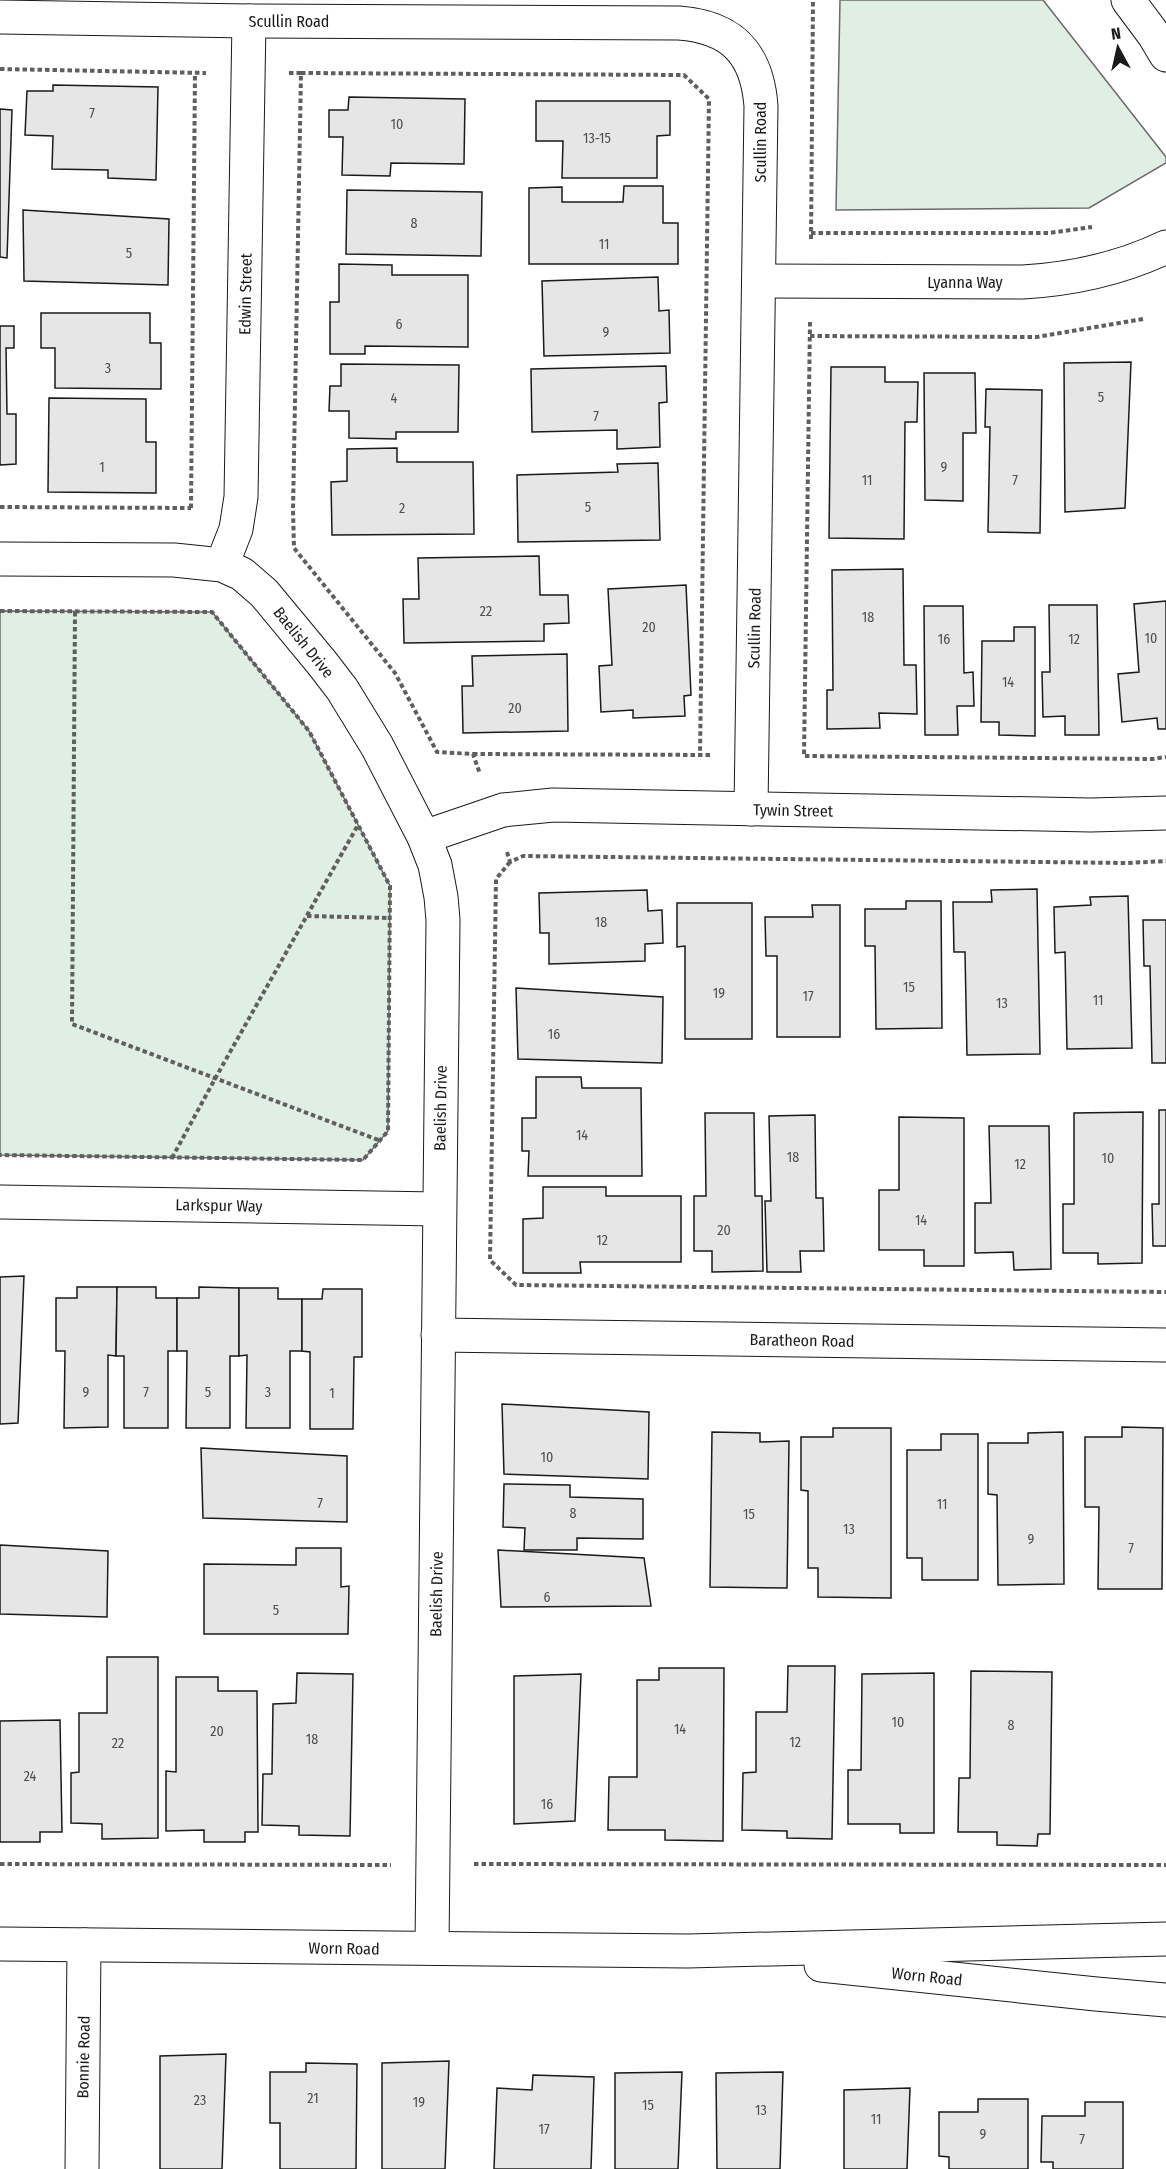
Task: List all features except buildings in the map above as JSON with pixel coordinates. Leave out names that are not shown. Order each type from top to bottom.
[{"type":"street","points":[[1128,0],[1166,54]]},
{"type":"street","name":"Scullin Road","points":[[0,17],[50,9],[249,21],[679,23],[704,26],[729,37],[737,44],[749,59],[756,75],[760,96],[751,809]]},
{"type":"street","name":"Edwin Street","points":[[222,565],[236,529],[242,483],[249,21]]},
{"type":"street","name":"Lyanna Way","points":[[759,281],[1023,282],[1052,280],[1104,271],[1166,247]]},
{"type":"street","name":"Baelish Drive","points":[[0,559],[145,558],[197,561],[222,565],[242,574],[264,593],[342,689],[377,746],[424,837],[439,878],[442,920],[432,1948]]},
{"type":"street","name":"Tywin Street","points":[[424,837],[513,808],[553,805],[1091,815],[1166,813]]},
{"type":"street","name":"Larkspur Way","points":[[0,1202],[438,1209]]},
{"type":"street","name":"Baratheon Road","points":[[438,1335],[1166,1346]]},
{"type":"street","name":"Worn Road","points":[[0,1944],[688,1951],[1166,1939]]},
{"type":"street","name":"Bonnie Road","points":[[82,2169],[84,1945]]},
{"type":"street","name":"Worn Road","points":[[688,1951],[1166,2000]]},
{"type":"path","points":[[804,756],[813,0]]},
{"type":"path","points":[[0,69],[195,74],[248,72],[684,75],[709,99],[700,755]]},
{"type":"path","points":[[302,73],[294,548],[395,673],[437,752],[1166,758]]},
{"type":"path","points":[[191,508],[195,74]]},
{"type":"path","points":[[811,233],[1049,233],[1094,226]]},
{"type":"path","points":[[810,336],[1037,337],[1143,319]]},
{"type":"path","points":[[0,507],[293,510]]},
{"type":"path","points":[[0,611],[212,612],[309,731],[390,886],[388,1131],[363,1160],[0,1155]]},
{"type":"path","points":[[75,612],[72,1024],[381,1141]]},
{"type":"path","points":[[474,754],[510,862]]},
{"type":"path","points":[[172,1158],[358,825]]},
{"type":"path","points":[[1166,861],[1127,863],[523,856],[510,862],[496,879],[490,1260],[516,1285],[1166,1292]]},
{"type":"path","points":[[307,916],[390,918]]},
{"type":"path","points":[[0,1864],[161,1866],[1166,1865]]},
{"type":"green space","points":[[840,0],[1043,0],[1166,157],[1166,163],[1089,208],[836,210]]},
{"type":"green space","points":[[0,611],[212,612],[309,731],[390,886],[388,1131],[363,1160],[0,1155]]}]
